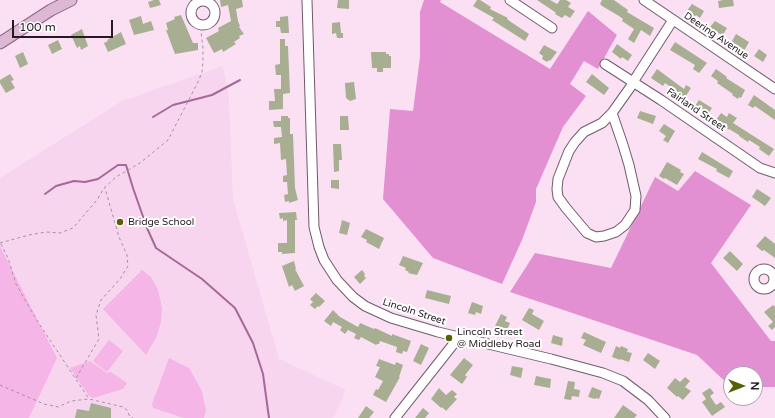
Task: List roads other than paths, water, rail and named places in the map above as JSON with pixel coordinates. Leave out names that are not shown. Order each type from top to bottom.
[{"type":"main road","points":[[0,43],[51,10],[71,0]]},
{"type":"street","name":"Lincoln Street","points":[[307,0],[314,226],[319,248],[324,260],[337,280],[353,297],[365,306],[391,318],[438,332],[603,373],[623,381],[648,400],[665,418]]},
{"type":"street","points":[[510,0],[552,28]]},
{"type":"street","name":"Deering Avenue","points":[[644,0],[775,89]]},
{"type":"street","points":[[199,1],[203,1],[213,6],[214,14],[211,21],[204,25],[193,20],[191,13],[193,6],[199,1]]},
{"type":"street","points":[[612,113],[624,145],[629,165],[636,196],[635,210],[625,225],[616,232],[596,237],[587,233],[558,197],[558,179],[569,151],[575,142],[584,132],[602,123],[612,113],[673,20]]},
{"type":"street","name":"Fairland Street","points":[[605,64],[760,168],[775,173]]},
{"type":"street","points":[[396,418],[459,337]]},
{"type":"waterway","points":[[153,117],[173,105],[212,95],[240,80]]},
{"type":"waterway","points":[[45,194],[56,186],[74,181],[85,182],[98,179],[118,165],[126,165],[147,228],[156,248],[202,279],[235,308],[253,343],[263,374],[269,418]]},
{"type":"place","name":"Bridge School","points":[[120,222]]},
{"type":"place","name":"Lincoln Street @ Middleby Road","points":[[449,338]]}]
